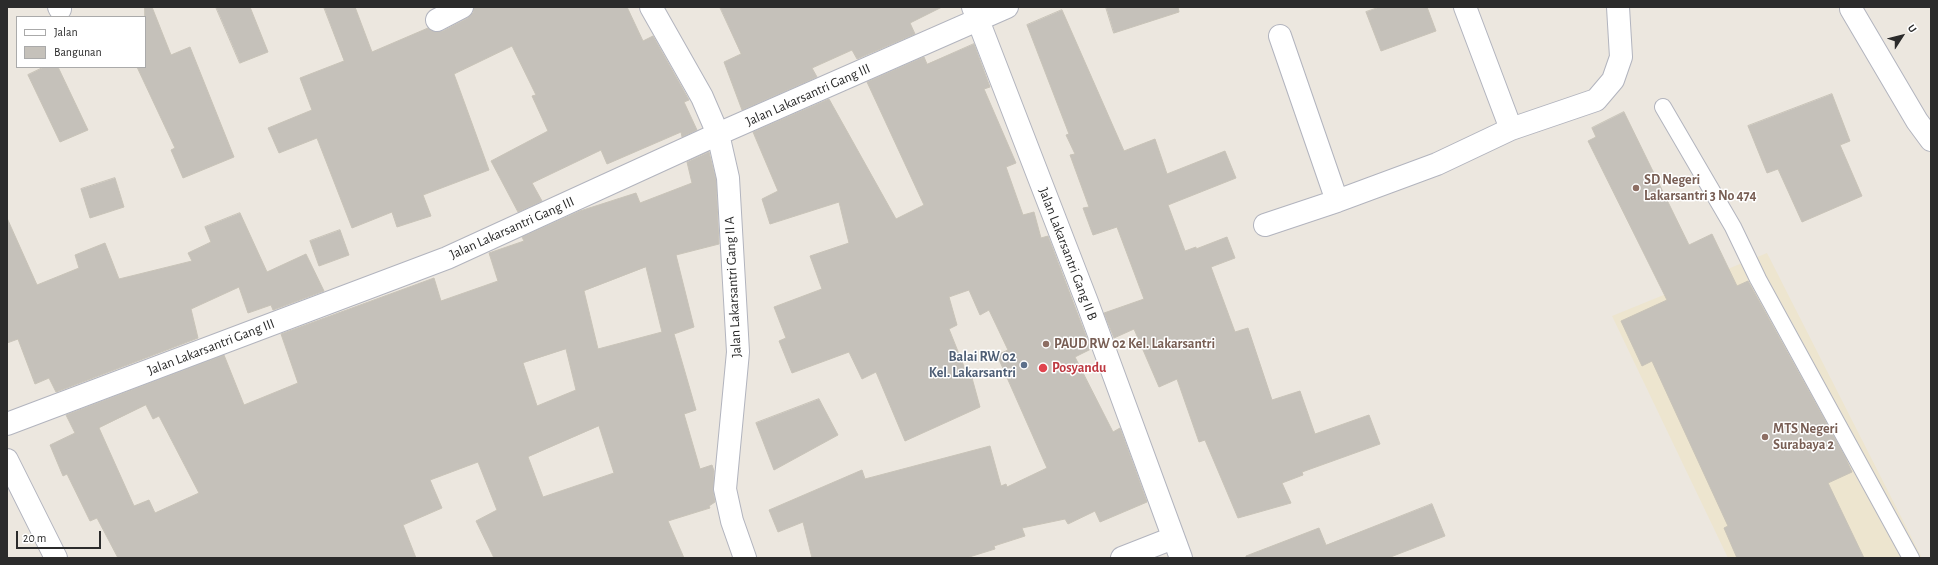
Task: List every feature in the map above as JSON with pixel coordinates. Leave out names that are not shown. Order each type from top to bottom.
[{"type":"street","points":[[437,20],[462,7]]},
{"type":"street","name":"Jalan Lakarsantri Gang II A","points":[[651,7],[702,97],[718,134],[728,178],[738,352],[725,489],[732,521],[745,558]]},
{"type":"street","name":"Jalan Lakarsantri Gang III","points":[[7,424],[447,258],[718,134],[975,13],[1007,7]]},
{"type":"street","points":[[1465,7],[1511,130]]},
{"type":"street","points":[[1266,225],[1337,201],[1437,164],[1511,130],[1596,100],[1613,80],[1621,57],[1618,7]]},
{"type":"street","points":[[1852,8],[1917,121],[1931,140]]},
{"type":"street","name":"Jalan Lakarsantri Gang II B","points":[[975,13],[1087,302],[1177,548]]},
{"type":"street","points":[[1280,36],[1337,201]]},
{"type":"street","points":[[7,460],[56,558]]},
{"type":"street","points":[[1122,558],[1177,548]]},
{"type":"lane","points":[[1664,107],[1733,227],[1758,278],[1911,558]]},
{"type":"shaded area","name":"MTS Negeri Surabaya 2","points":[[1767,253],[1922,558],[1728,558],[1612,316]]},
{"type":"building","points":[[145,7],[152,7],[171,55],[190,47],[234,157],[183,178],[171,150],[175,148],[137,68],[146,68]]},
{"type":"building","points":[[216,7],[250,7],[268,52],[240,63]]},
{"type":"building","points":[[324,7],[355,7],[372,52],[428,28],[436,32],[443,31],[468,18],[473,13],[474,7],[627,7],[643,41],[653,36],[689,100],[684,102],[697,130],[682,137],[681,132],[607,164],[601,150],[532,183],[542,201],[518,212],[491,161],[548,131],[532,96],[536,95],[512,46],[454,74],[489,170],[423,195],[431,216],[397,227],[392,212],[352,228],[317,138],[279,153],[268,128],[312,110],[300,78],[344,61]]},
{"type":"building","points":[[720,7],[942,7],[910,23],[915,34],[857,59],[852,50],[812,68],[817,77],[742,110],[724,62],[741,54]]},
{"type":"building","points":[[1106,7],[1178,7],[1179,12],[1114,33]]},
{"type":"building","points":[[1380,7],[1427,7],[1436,31],[1381,51],[1366,12]]},
{"type":"building","points":[[1062,10],[1124,151],[1155,139],[1167,174],[1225,151],[1236,178],[1168,205],[1185,251],[1196,247],[1196,249],[1227,237],[1235,258],[1211,267],[1235,332],[1248,328],[1272,400],[1300,391],[1315,434],[1369,415],[1380,444],[1302,472],[1303,475],[1282,483],[1291,503],[1238,518],[1205,440],[1199,442],[1177,379],[1159,387],[1134,329],[1114,338],[1104,313],[1144,299],[1117,227],[1093,235],[1083,208],[1089,207],[1070,155],[1075,154],[1066,135],[1069,134],[1027,25]]},
{"type":"building","points":[[974,44],[990,87],[984,89],[1016,163],[1006,167],[1023,215],[1034,212],[1041,238],[1048,236],[1091,349],[1075,357],[1113,432],[1120,428],[1147,502],[1100,522],[1095,511],[1068,524],[1065,519],[1022,528],[1025,536],[994,546],[995,549],[966,558],[812,558],[803,522],[778,532],[769,510],[862,470],[865,479],[990,446],[1001,486],[1006,484],[1007,487],[1047,468],[997,355],[1008,350],[989,310],[980,315],[969,290],[949,297],[957,325],[949,329],[965,369],[969,367],[980,407],[905,441],[876,372],[862,379],[849,352],[792,373],[779,341],[786,338],[774,307],[822,289],[810,256],[849,243],[839,202],[770,224],[762,199],[778,191],[753,132],[829,99],[896,219],[924,205],[867,82],[924,57],[927,64]]},
{"type":"building","points":[[42,68],[58,68],[88,130],[60,142],[28,75]]},
{"type":"building","points":[[1832,94],[1850,141],[1840,145],[1862,196],[1802,222],[1778,169],[1767,173],[1748,126]]},
{"type":"building","name":"MTS Negeri Surabaya 2","points":[[1624,112],[1689,245],[1712,234],[1737,286],[1748,281],[1845,457],[1852,472],[1828,483],[1864,558],[1737,558],[1724,528],[1728,526],[1652,361],[1642,366],[1621,321],[1667,300],[1588,141],[1596,137],[1592,128]]},
{"type":"building","points":[[709,152],[716,180],[719,244],[676,255],[694,327],[674,334],[696,410],[684,414],[700,469],[712,465],[714,471],[713,491],[715,502],[709,506],[710,508],[668,521],[684,558],[494,558],[476,521],[497,510],[478,462],[430,480],[442,508],[403,525],[416,558],[118,558],[97,518],[90,521],[67,474],[63,476],[50,445],[75,433],[66,415],[224,355],[244,405],[298,383],[281,334],[434,278],[441,301],[498,281],[489,253],[524,241],[522,237],[580,211],[636,193],[640,203],[692,183],[687,162]],"holes":[[[646,267],[662,332],[598,349],[584,291]],[[566,349],[576,390],[537,406],[523,363]],[[146,405],[153,419],[159,416],[199,493],[155,513],[149,500],[134,506],[99,428]],[[599,426],[614,473],[543,497],[528,457]]]},
{"type":"building","points":[[115,178],[124,207],[90,218],[81,189]]},
{"type":"building","points":[[240,213],[267,272],[306,254],[324,291],[273,310],[271,305],[248,313],[239,287],[191,309],[198,338],[56,392],[49,378],[35,384],[18,339],[7,343],[7,218],[37,285],[79,268],[75,255],[105,243],[119,279],[192,261],[188,253],[211,242],[205,227]]},
{"type":"building","points":[[340,230],[349,255],[319,266],[310,241]]},
{"type":"building","points":[[819,399],[838,435],[774,470],[756,423]]},
{"type":"building","points":[[1432,504],[1445,536],[1388,558],[1246,558],[1246,556],[1319,528],[1326,545]]},
{"type":"place","name":"SD Negeri Lakarsantri 3 No 474","points":[[1636,188]]},
{"type":"place","name":"PAUD RW 02 Kel. Lakarsantri","points":[[1046,344]]},
{"type":"place","name":"Balai RW 02 Kel. Lakarsantri","points":[[1024,365]]},
{"type":"place","name":"Posyandu","points":[[1043,368]]},
{"type":"place","name":"MTS Negeri Surabaya 2","points":[[1765,437]]}]
